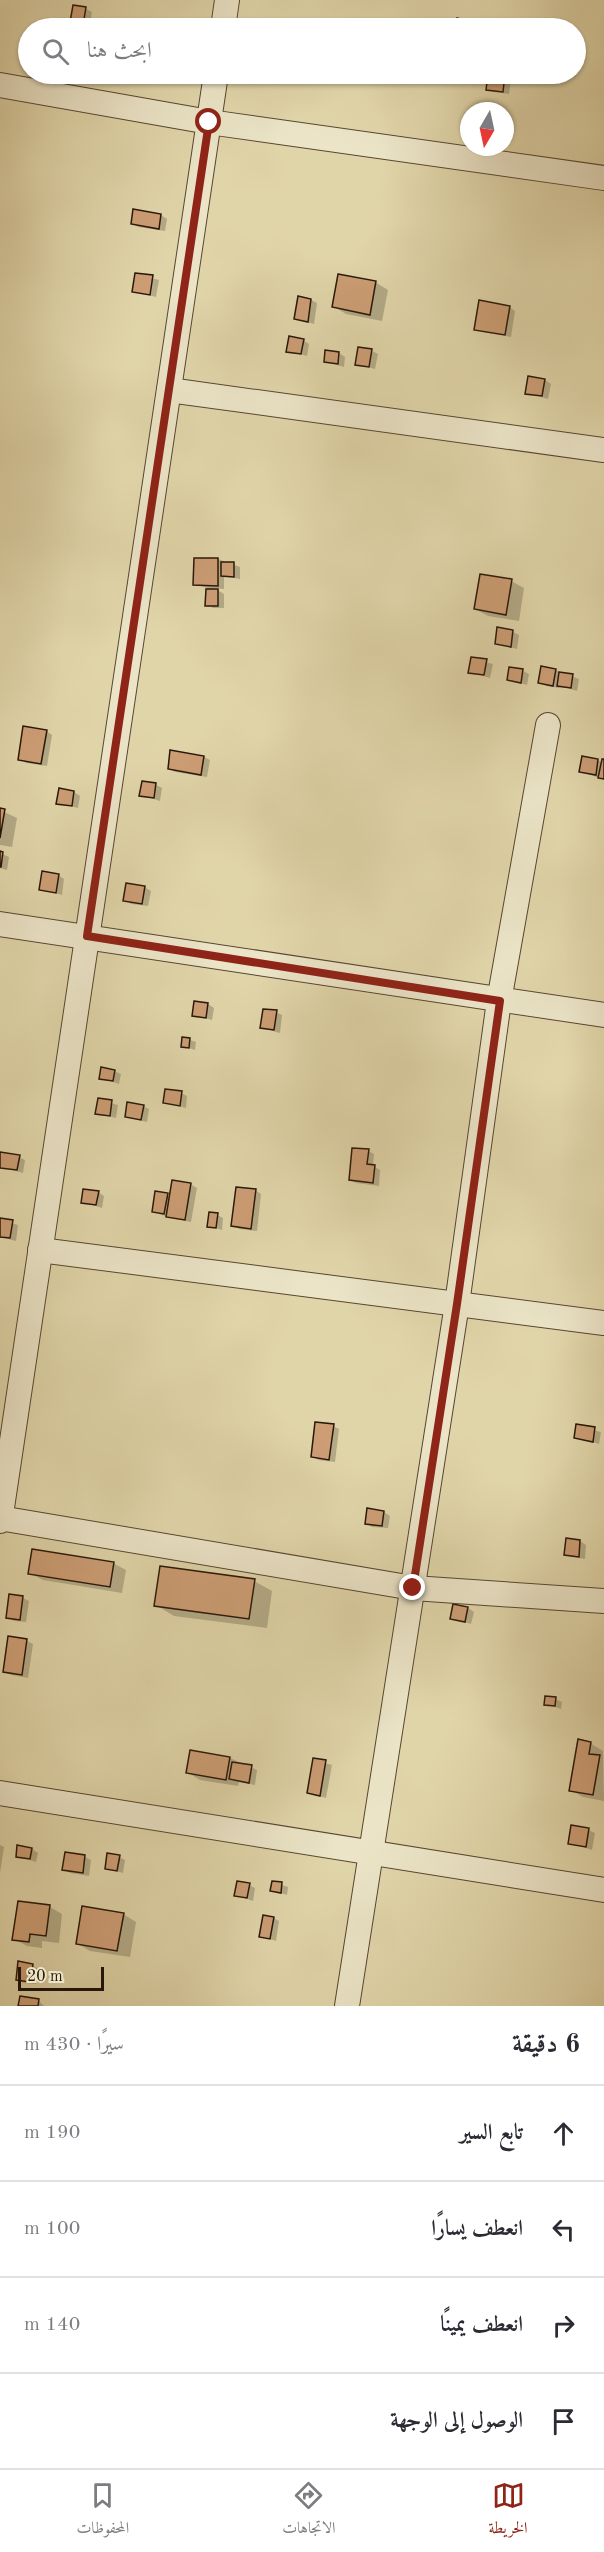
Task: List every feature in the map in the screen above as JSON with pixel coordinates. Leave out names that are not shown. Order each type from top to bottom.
[{"type":"street","points":[[224,18],[227,0]]},
{"type":"street","points":[[215,84],[0,1519],[413,1588],[604,1601]]},
{"type":"street","points":[[0,85],[209,122],[604,178]]},
{"type":"street","points":[[169,390],[604,450]]},
{"type":"street","points":[[347,2006],[457,1304],[500,1001],[548,725]]},
{"type":"street","points":[[0,924],[604,1016]]},
{"type":"street","points":[[40,1250],[604,1323]]},
{"type":"street","points":[[0,1793],[604,1890]]},
{"type":"building","points":[[73,5],[86,7],[84,18],[71,18]]},
{"type":"building","points":[[487,84],[504,84],[503,92],[486,90]]},
{"type":"building","points":[[133,209],[161,214],[159,229],[131,224]]},
{"type":"building","points":[[135,273],[153,275],[150,295],[132,292]]},
{"type":"building","points":[[338,274],[376,281],[370,315],[332,307]]},
{"type":"building","points":[[298,296],[311,299],[308,322],[294,319]]},
{"type":"building","points":[[479,300],[510,306],[505,335],[474,330]]},
{"type":"building","points":[[289,336],[304,339],[301,354],[286,352]]},
{"type":"building","points":[[358,347],[372,349],[369,367],[355,365]]},
{"type":"building","points":[[325,350],[339,352],[338,364],[324,362]]},
{"type":"building","points":[[528,376],[545,379],[542,396],[525,394]]},
{"type":"building","points":[[194,558],[218,558],[218,586],[193,585]]},
{"type":"building","points":[[221,562],[234,562],[234,577],[221,576]]},
{"type":"building","points":[[480,574],[512,579],[506,615],[474,609]]},
{"type":"building","points":[[206,589],[218,589],[218,606],[205,606]]},
{"type":"building","points":[[497,627],[513,630],[511,647],[495,644]]},
{"type":"building","points":[[471,657],[487,659],[484,675],[468,673]]},
{"type":"building","points":[[541,666],[556,669],[553,686],[538,683]]},
{"type":"building","points":[[509,667],[523,669],[521,683],[507,680]]},
{"type":"building","points":[[559,672],[573,674],[571,688],[557,686]]},
{"type":"building","points":[[23,726],[47,730],[41,764],[18,760]]},
{"type":"building","points":[[170,750],[204,756],[201,775],[168,769]]},
{"type":"building","points":[[582,756],[598,759],[596,775],[579,772]]},
{"type":"building","points":[[602,759],[604,759],[604,779],[598,778]]},
{"type":"building","points":[[142,781],[156,783],[154,798],[139,796]]},
{"type":"building","points":[[59,788],[74,791],[72,806],[56,804]]},
{"type":"building","points":[[0,808],[5,809],[0,838]]},
{"type":"building","points":[[0,851],[3,852],[1,867],[0,867]]},
{"type":"building","points":[[42,871],[59,874],[56,893],[39,890]]},
{"type":"building","points":[[126,883],[145,886],[142,904],[123,901]]},
{"type":"building","points":[[194,1001],[208,1003],[206,1018],[192,1016]]},
{"type":"building","points":[[263,1009],[277,1010],[274,1030],[260,1028]]},
{"type":"building","points":[[182,1037],[190,1038],[189,1048],[181,1047]]},
{"type":"building","points":[[101,1067],[115,1070],[113,1081],[99,1079]]},
{"type":"building","points":[[165,1089],[182,1091],[180,1106],[163,1103]]},
{"type":"building","points":[[98,1098],[112,1100],[110,1116],[95,1114]]},
{"type":"building","points":[[127,1102],[144,1105],[141,1120],[125,1117]]},
{"type":"building","points":[[352,1148],[369,1149],[367,1164],[375,1165],[373,1183],[349,1180]]},
{"type":"building","points":[[0,1152],[20,1155],[17,1170],[0,1168]]},
{"type":"building","points":[[172,1180],[191,1183],[185,1220],[166,1217]]},
{"type":"building","points":[[236,1187],[256,1189],[251,1229],[231,1226]]},
{"type":"building","points":[[83,1189],[99,1191],[96,1205],[81,1203]]},
{"type":"building","points":[[155,1191],[168,1193],[164,1214],[152,1212]]},
{"type":"building","points":[[209,1212],[218,1213],[216,1228],[207,1227]]},
{"type":"building","points":[[0,1218],[13,1220],[10,1238],[0,1237]]},
{"type":"building","points":[[315,1422],[334,1424],[329,1460],[311,1457]]},
{"type":"building","points":[[576,1424],[595,1427],[593,1442],[574,1438]]},
{"type":"building","points":[[367,1508],[384,1511],[382,1526],[365,1524]]},
{"type":"building","points":[[566,1538],[580,1540],[579,1557],[564,1555]]},
{"type":"building","points":[[32,1549],[114,1562],[110,1587],[28,1574]]},
{"type":"building","points":[[160,1566],[255,1579],[249,1619],[154,1606]]},
{"type":"building","points":[[9,1594],[23,1596],[20,1620],[6,1618]]},
{"type":"building","points":[[453,1604],[468,1607],[465,1622],[450,1619]]},
{"type":"building","points":[[8,1636],[27,1639],[22,1675],[3,1672]]},
{"type":"building","points":[[545,1696],[556,1697],[555,1706],[544,1705]]},
{"type":"building","points":[[578,1739],[591,1742],[589,1754],[600,1755],[593,1795],[569,1791]]},
{"type":"building","points":[[190,1750],[230,1757],[226,1780],[186,1773]]},
{"type":"building","points":[[313,1758],[326,1760],[320,1796],[307,1793]]},
{"type":"building","points":[[232,1762],[252,1765],[249,1783],[229,1779]]},
{"type":"building","points":[[571,1825],[589,1828],[586,1847],[568,1844]]},
{"type":"building","points":[[17,1845],[32,1848],[30,1859],[16,1857]]},
{"type":"building","points":[[65,1852],[85,1855],[83,1873],[62,1870]]},
{"type":"building","points":[[107,1853],[120,1855],[117,1871],[105,1869]]},
{"type":"building","points":[[237,1881],[250,1883],[247,1898],[234,1896]]},
{"type":"building","points":[[272,1881],[282,1882],[281,1893],[270,1891]]},
{"type":"building","points":[[18,1901],[50,1905],[46,1936],[30,1934],[29,1942],[12,1940]]},
{"type":"building","points":[[82,1906],[124,1913],[117,1951],[76,1944]]},
{"type":"building","points":[[263,1915],[274,1917],[270,1939],[259,1937]]},
{"type":"building","points":[[18,1961],[33,1964],[30,1982],[16,1980]]},
{"type":"building","points":[[20,1996],[39,1999],[38,2006],[18,2006]]},
{"type":"route","points":[[209,122],[87,936],[500,1001],[457,1304],[413,1588]]}]
